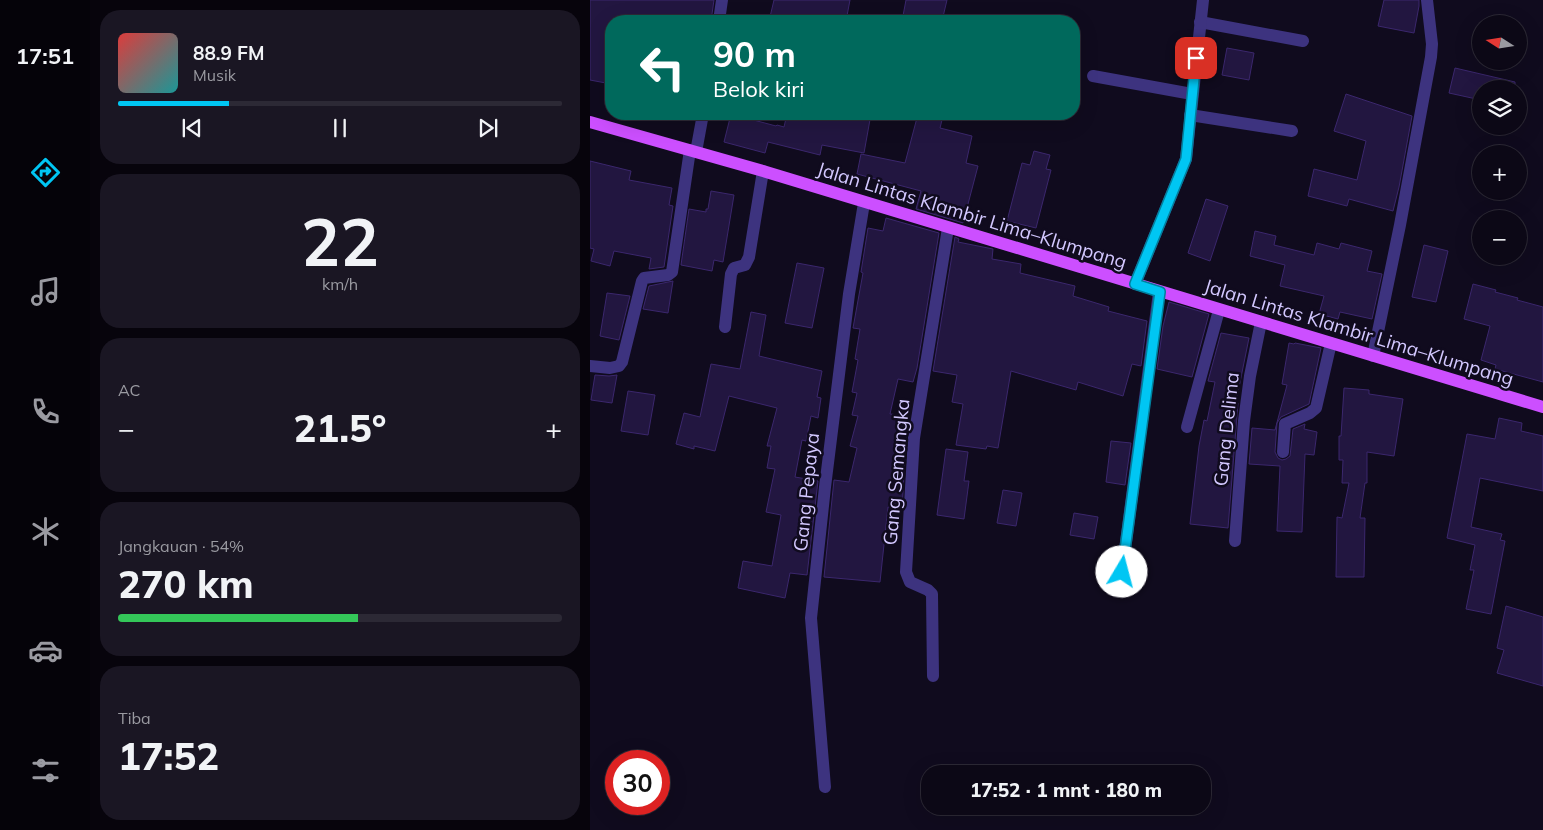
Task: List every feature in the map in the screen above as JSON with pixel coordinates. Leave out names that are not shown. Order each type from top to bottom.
[{"type":"main road","name":"Jalan Lintas Klambir Lima–Klumpang","points":[[590,122],[763,171],[1219,310],[1543,406]]},
{"type":"street","points":[[720,15],[722,0]]},
{"type":"street","points":[[1135,284],[1186,159],[1203,0]]},
{"type":"street","points":[[1373,356],[1400,225],[1431,57],[1432,44],[1427,0]]},
{"type":"street","points":[[1200,22],[1303,41]]},
{"type":"street","points":[[1093,76],[1192,94]]},
{"type":"street","points":[[1190,115],[1292,131]]},
{"type":"street","points":[[590,366],[610,368],[619,366],[622,362],[642,281],[644,278],[668,275],[672,272],[693,151],[701,120]]},
{"type":"street","points":[[725,327],[730,274],[734,268],[745,265],[749,257],[763,171]]},
{"type":"street","name":"Gang Pepaya","points":[[825,787],[811,618],[846,314],[864,203]]},
{"type":"street","name":"Gang Semangka","points":[[933,676],[932,594],[928,590],[910,582],[906,572],[914,438],[948,228]]},
{"type":"street","points":[[1122,572],[1160,292]]},
{"type":"street","points":[[1187,427],[1219,310]]},
{"type":"street","name":"Gang Delima","points":[[1235,541],[1244,421],[1250,376],[1261,322]]},
{"type":"street","points":[[1283,452],[1285,424],[1310,413],[1316,408],[1331,343]]},
{"type":"building","points":[[590,0],[714,0],[712,15],[605,15],[605,83],[590,80]]},
{"type":"building","points":[[774,0],[850,0],[847,15],[770,15]]},
{"type":"building","points":[[906,0],[947,0],[943,15],[903,15]]},
{"type":"building","points":[[1384,0],[1419,0],[1414,33],[1378,26]]},
{"type":"building","points":[[1227,48],[1254,53],[1249,80],[1222,75]]},
{"type":"building","points":[[1455,68],[1506,80],[1472,80],[1472,98],[1449,93]]},
{"type":"building","points":[[1346,94],[1412,116],[1393,211],[1349,199],[1347,206],[1308,196],[1314,169],[1357,180],[1366,141],[1334,131]]},
{"type":"building","points":[[730,120],[754,120],[784,127],[786,120],[870,120],[864,153],[822,145],[820,155],[768,142],[765,153],[724,142]]},
{"type":"building","points":[[916,120],[942,120],[940,128],[972,136],[966,163],[978,166],[963,223],[916,209],[921,191],[857,174],[861,154],[905,163]]},
{"type":"building","points":[[1034,151],[1050,155],[1046,169],[1051,170],[1036,228],[1007,221],[1022,163],[1030,165]]},
{"type":"building","points":[[590,161],[631,171],[629,180],[672,188],[669,205],[673,206],[664,267],[649,269],[651,258],[614,251],[610,266],[591,261],[594,249],[590,248]]},
{"type":"building","points":[[711,191],[734,195],[723,262],[714,260],[712,271],[681,265],[689,209],[706,212]]},
{"type":"building","points":[[1206,199],[1228,206],[1210,261],[1188,253]]},
{"type":"building","points":[[886,218],[939,233],[917,368],[913,382],[898,379],[890,414],[909,416],[902,510],[888,507],[880,582],[824,577],[834,480],[849,482],[857,448],[850,446],[858,416],[852,415],[857,393],[852,392],[858,360],[855,359],[860,329],[853,328],[863,273],[861,272],[868,228],[883,231]]},
{"type":"building","points":[[1255,231],[1276,236],[1274,245],[1314,255],[1317,243],[1339,249],[1341,243],[1372,251],[1367,271],[1382,274],[1372,319],[1340,312],[1338,319],[1319,314],[1324,296],[1280,286],[1285,265],[1250,256]]},
{"type":"building","points":[[955,237],[959,239],[958,242],[993,249],[992,259],[1021,264],[1020,273],[1075,286],[1073,296],[1109,307],[1108,311],[1147,321],[1141,366],[1132,364],[1123,396],[1078,382],[1076,390],[1011,371],[998,448],[987,446],[986,449],[956,445],[963,404],[952,402],[957,375],[933,371]]},
{"type":"building","points":[[1424,245],[1448,251],[1436,302],[1412,297]]},
{"type":"building","points":[[797,263],[824,268],[812,328],[785,323]]},
{"type":"building","points":[[673,281],[668,313],[643,309],[649,286]]},
{"type":"building","points":[[1473,284],[1543,307],[1543,382],[1495,369],[1496,365],[1481,360],[1490,326],[1464,319]]},
{"type":"building","points":[[607,293],[630,296],[619,340],[600,336]]},
{"type":"building","points":[[1169,302],[1209,314],[1192,377],[1157,369],[1163,326]]},
{"type":"building","points":[[751,312],[766,315],[759,356],[822,371],[817,397],[821,398],[818,418],[811,416],[806,441],[802,440],[795,477],[818,481],[807,575],[790,573],[785,598],[738,588],[743,561],[772,566],[781,515],[766,512],[775,469],[767,468],[771,446],[767,446],[777,408],[729,396],[715,451],[694,446],[694,449],[676,444],[684,413],[700,417],[711,364],[740,369]]},
{"type":"building","points":[[1221,333],[1249,338],[1236,402],[1238,403],[1228,528],[1190,524],[1199,446],[1204,420],[1207,421],[1215,382],[1208,381]]},
{"type":"building","points":[[1289,343],[1321,348],[1309,404],[1281,417],[1277,423],[1275,452],[1278,458],[1282,460],[1290,456],[1293,429],[1305,424],[1304,429],[1317,432],[1314,455],[1305,454],[1302,532],[1277,531],[1280,466],[1249,464],[1252,428],[1275,430],[1287,385],[1282,384]]},
{"type":"building","points":[[595,375],[617,375],[612,403],[591,400]]},
{"type":"building","points":[[1344,388],[1369,390],[1369,394],[1403,399],[1394,456],[1367,452],[1367,483],[1365,483],[1360,518],[1365,518],[1364,577],[1336,577],[1337,517],[1342,518],[1349,483],[1342,483],[1343,460],[1339,460],[1339,436],[1341,436]]},
{"type":"building","points":[[628,391],[655,395],[648,435],[621,431]]},
{"type":"building","points":[[1499,418],[1522,423],[1521,431],[1543,436],[1543,491],[1480,478],[1471,527],[1502,534],[1500,540],[1505,541],[1491,614],[1466,609],[1474,570],[1470,570],[1475,545],[1447,538],[1467,434],[1495,439]]},
{"type":"building","points":[[1111,441],[1131,443],[1125,485],[1106,482]]},
{"type":"building","points":[[946,449],[968,452],[964,481],[969,481],[964,519],[937,515]]},
{"type":"building","points":[[1003,490],[1022,493],[1016,526],[997,523]]},
{"type":"building","points":[[1074,513],[1098,517],[1094,539],[1070,535]]},
{"type":"building","points":[[1506,606],[1543,617],[1543,686],[1497,673],[1504,650],[1497,648]]},
{"type":"route","points":[[1122,572],[1160,292],[1135,284],[1186,159],[1196,58]]}]
